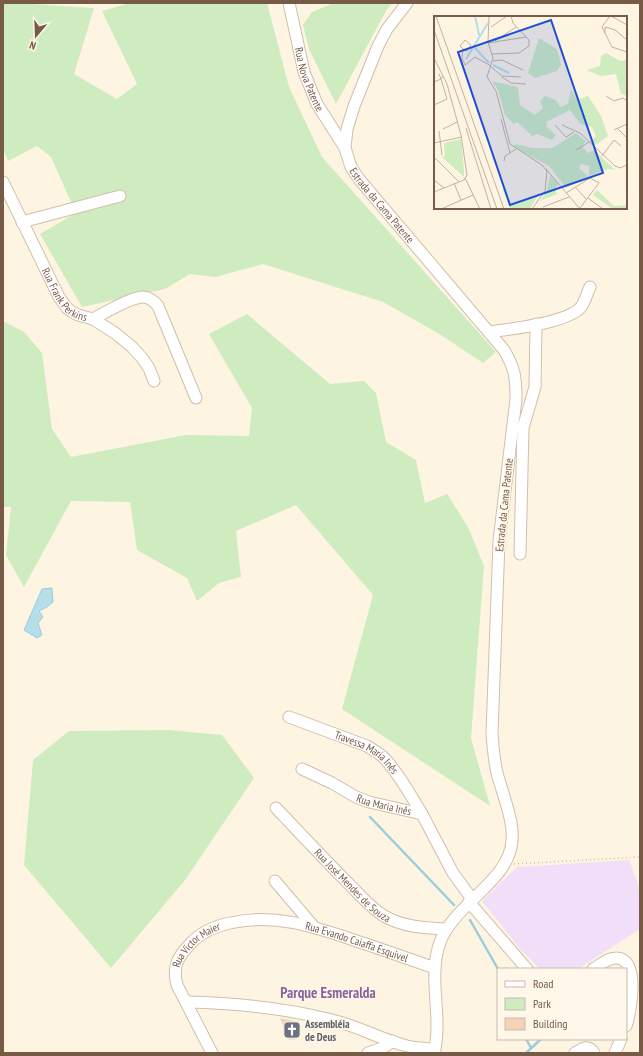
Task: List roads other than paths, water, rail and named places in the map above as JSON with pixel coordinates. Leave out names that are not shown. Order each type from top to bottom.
[{"type":"street","name":"Rua Nova Patente","points":[[289,3],[304,72],[317,104],[345,148]]},
{"type":"street","name":"Estrada da Cama Patente","points":[[407,3],[387,29],[378,46],[354,106],[347,129],[345,148],[351,167],[359,179],[489,332],[507,355],[516,379],[516,399],[500,541],[492,734],[495,763],[513,834],[511,848],[506,861],[498,874],[455,917],[446,929],[440,943],[434,968],[437,1029],[434,1052]]},
{"type":"street","name":"Rua Frank Perkins","points":[[3,182],[60,297],[67,308],[78,315],[93,319],[115,333],[142,358],[149,368],[154,381]]},
{"type":"street","points":[[22,222],[120,196]]},
{"type":"street","points":[[489,332],[536,324],[570,316],[581,307],[590,288]]},
{"type":"street","points":[[93,319],[134,298],[149,298],[154,301],[158,306],[196,398]]},
{"type":"street","points":[[520,554],[523,428],[535,388],[536,324]]},
{"type":"street","name":"Travessa Maria Inês","points":[[289,716],[367,746],[385,758],[422,814]]},
{"type":"street","name":"Rua Maria Inês","points":[[302,769],[332,783],[356,797],[370,802],[422,814],[453,872],[471,901],[526,968]]},
{"type":"street","name":"Rua José Mendes de Souza","points":[[276,808],[371,906],[384,916],[401,923],[417,927],[446,929]]},
{"type":"street","name":"Rua Evando Caiaffa Esquivel","points":[[275,880],[314,927],[434,968]]},
{"type":"street","name":"Rua Victor Maier","points":[[212,1053],[177,984],[175,969],[177,960],[181,953],[192,941],[204,932],[220,925],[244,920],[267,919],[314,927]]},
{"type":"street","points":[[595,968],[611,959],[616,958],[621,958],[629,966],[631,976],[631,1002],[627,1023]]},
{"type":"street","points":[[187,1002],[216,1002],[255,1006],[334,1020],[393,1041],[412,1050],[422,1047],[434,1052]]},
{"type":"street","points":[[615,1053],[621,1040]]},
{"type":"street","points":[[368,1053],[382,1048],[393,1041]]},
{"type":"street","points":[[575,1053],[584,1047],[587,1047],[591,1048],[594,1053]]},
{"type":"water","points":[[52,588],[53,602],[39,611],[43,617],[38,623],[42,635],[37,638],[24,630],[42,589]]},
{"type":"waterway","points":[[370,817],[454,905]]},
{"type":"waterway","points":[[470,920],[497,968]]},
{"type":"waterway","points":[[527,1040],[531,1048]]},
{"type":"waterway","points":[[526,1053],[540,1040]]},
{"type":"place","name":"Assembléia de Deus","points":[[292,1030]]},
{"type":"district","name":"Parque Esmeralda","points":[[328,993]]}]
